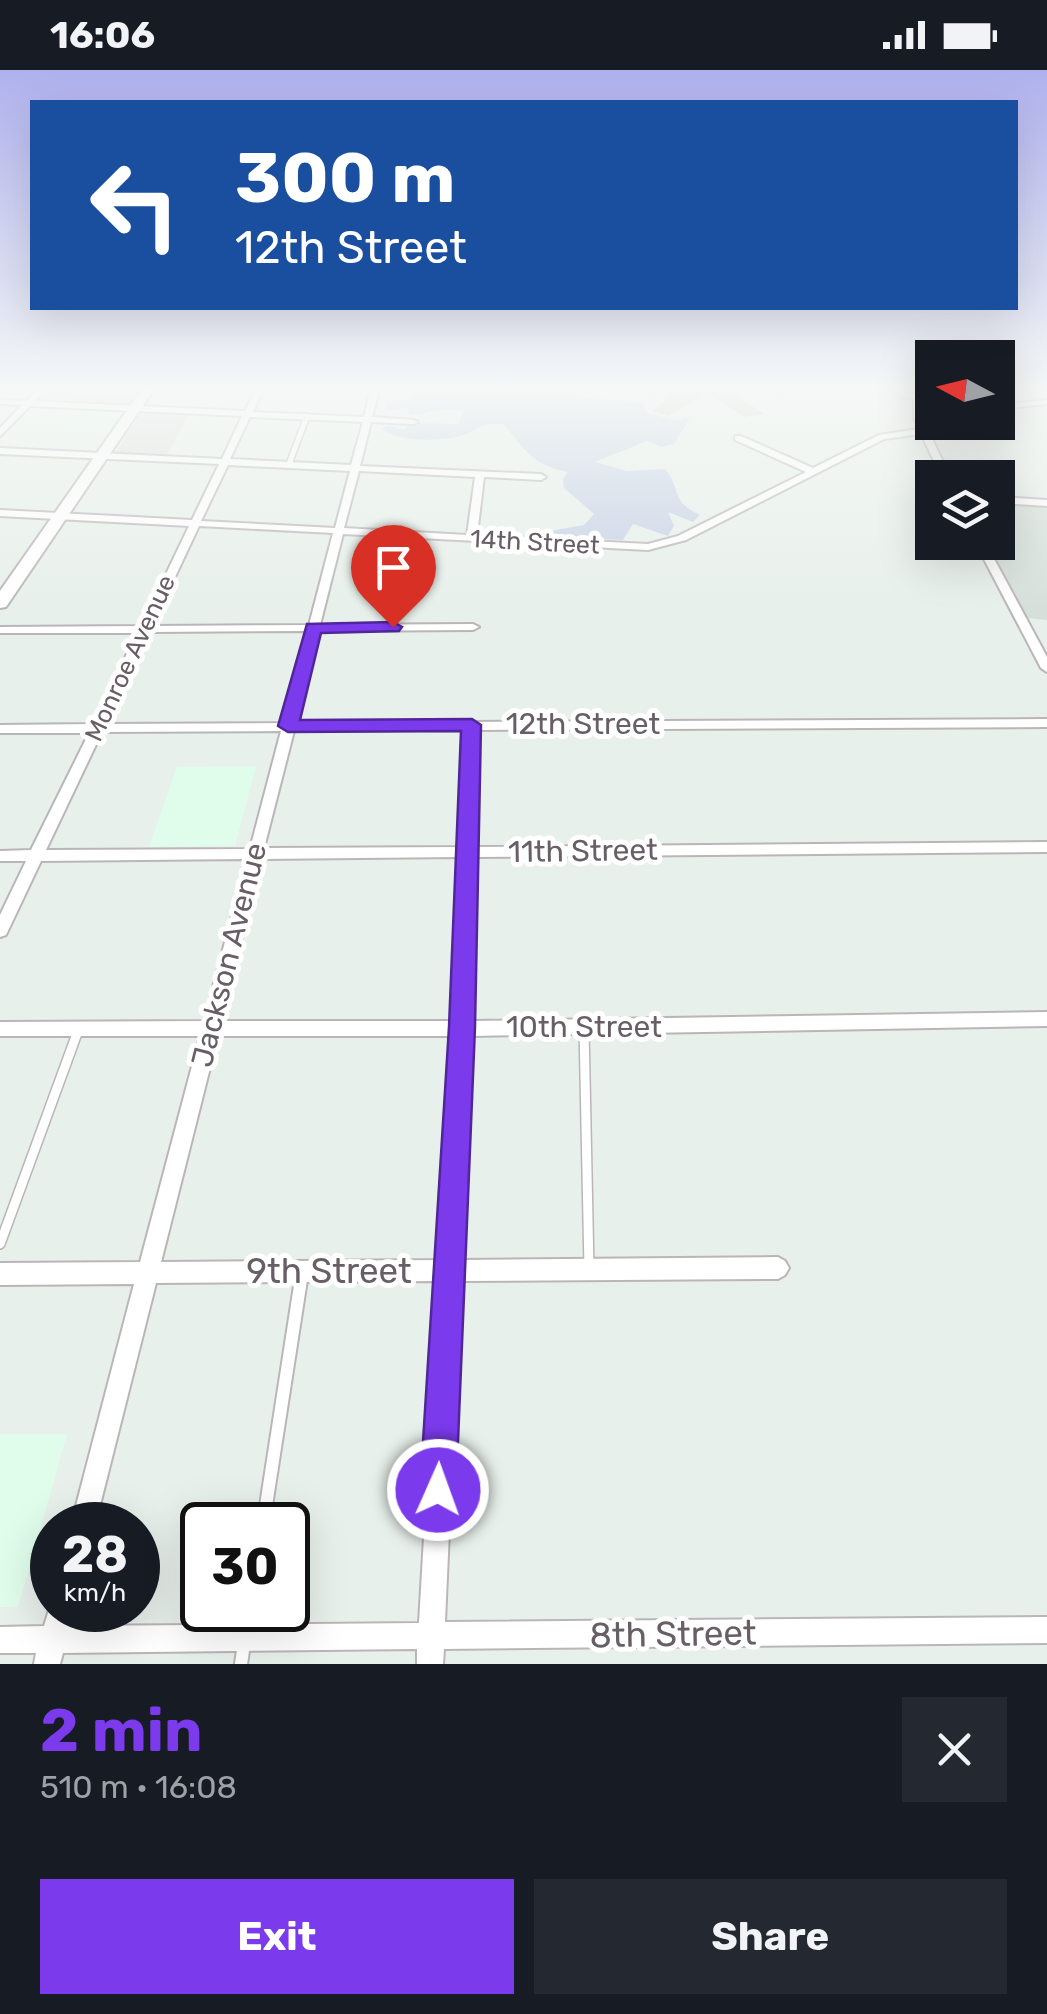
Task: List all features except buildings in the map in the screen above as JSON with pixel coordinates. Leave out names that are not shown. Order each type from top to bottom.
[{"type":"street","points":[[0,603],[99,460]]},
{"type":"street","points":[[210,460],[541,476]]},
{"type":"street","name":"Jackson Avenue","points":[[88,1502],[356,460]]},
{"type":"street","points":[[787,460],[810,471]]},
{"type":"street","name":"14th Street","points":[[0,513],[627,547],[666,544],[832,460]]},
{"type":"street","name":"Monroe Avenue","points":[[0,930],[225,461]]},
{"type":"street","points":[[472,538],[480,475]]},
{"type":"street","points":[[1015,501],[1047,503]]},
{"type":"street","points":[[990,560],[1047,668]]},
{"type":"street","points":[[0,630],[473,627]]},
{"type":"street","name":"12th Street","points":[[0,728],[1047,722]]},
{"type":"street","points":[[430,1664],[462,1027],[472,725]]},
{"type":"street","name":"11th Street","points":[[0,856],[1047,847]]},
{"type":"street","name":"10th Street","points":[[0,1029],[584,1028],[1047,1019]]},
{"type":"street","name":"9th Street","points":[[0,1274],[778,1268]]},
{"type":"street","name":"8th Street","points":[[0,1640],[50,1652],[243,1651],[432,1636],[1047,1630]]},
{"type":"lane","points":[[0,1244],[79,1028]]},
{"type":"lane","points":[[584,1028],[589,1270]]},
{"type":"lane","points":[[267,1502],[302,1272]]},
{"type":"shaded area","points":[[538,460],[599,460],[595,462],[627,471],[665,469],[680,500],[700,515],[693,522],[668,512],[674,526],[668,536],[633,524],[623,540],[548,536],[550,531],[584,525],[594,514],[564,488],[563,479],[568,472]]},
{"type":"shaded area","points":[[1015,501],[1047,503],[1047,620],[1026,618],[997,560],[1015,560]]},
{"type":"shaded area","points":[[256,766],[235,846],[149,847],[177,767]]},
{"type":"shaded area","points":[[0,1434],[67,1434],[48,1502],[30,1502],[30,1565],[18,1607],[0,1607]]},
{"type":"route","points":[[393,627],[314,628],[288,726],[472,725],[462,1027],[438,1490]]}]
